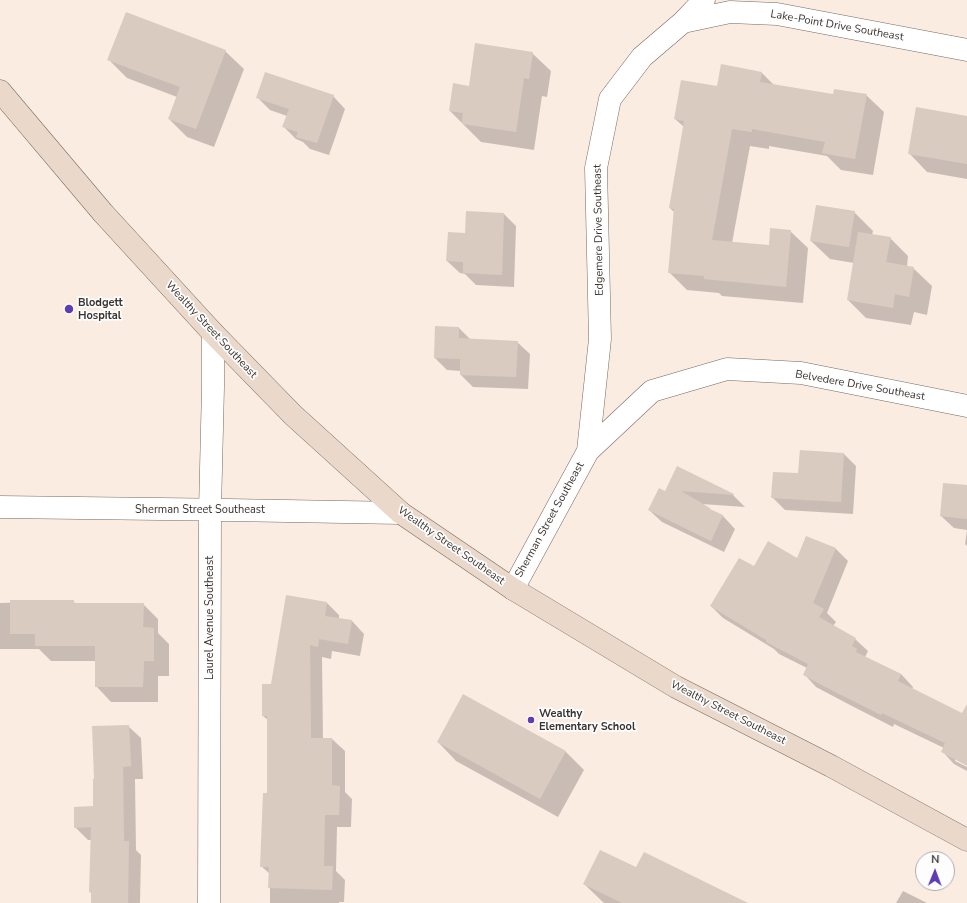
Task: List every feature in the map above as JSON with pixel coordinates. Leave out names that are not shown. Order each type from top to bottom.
[{"type":"main road","name":"Wealthy Street Southeast","points":[[0,91],[109,220],[213,333],[293,415],[401,513],[513,589],[676,687],[831,766],[967,840]]},
{"type":"street","name":"Edgemere Drive Southeast","points":[[588,452],[600,339],[596,168],[610,99],[642,57],[683,22],[704,0]]},
{"type":"street","name":"Lake-Point Drive Southeast","points":[[683,22],[730,12],[777,14],[967,50]]},
{"type":"street","name":"Laurel Avenue Southeast","points":[[209,903],[210,510],[213,333]]},
{"type":"street","name":"Belvedere Drive Southeast","points":[[588,452],[652,391],[727,369],[801,374],[967,406]]},
{"type":"street","name":"Sherman Street Southeast","points":[[513,589],[588,452]]},
{"type":"street","name":"Sherman Street Southeast","points":[[0,507],[401,513]]},
{"type":"building","points":[[126,12],[226,50],[196,129],[168,119],[180,87],[107,60]]},
{"type":"building","points":[[475,43],[533,52],[529,79],[524,78],[516,132],[462,124],[463,113],[449,111],[453,83],[469,86]]},
{"type":"building","points":[[721,64],[762,72],[760,82],[833,94],[834,89],[867,94],[855,159],[822,153],[825,142],[752,129],[752,132],[732,129],[712,240],[769,245],[770,228],[791,230],[786,287],[704,279],[704,276],[668,273],[674,209],[669,208],[684,121],[674,119],[681,80],[717,86]]},
{"type":"building","points":[[265,72],[334,95],[317,143],[296,137],[298,132],[282,127],[289,109],[256,98]]},
{"type":"building","points":[[916,107],[967,116],[967,164],[908,154]]},
{"type":"building","points":[[816,205],[855,211],[849,247],[810,241]]},
{"type":"building","points":[[466,211],[504,213],[502,275],[463,273],[463,262],[446,261],[448,232],[465,233]]},
{"type":"building","points":[[858,232],[891,237],[886,262],[914,267],[909,297],[895,294],[893,308],[847,300]]},
{"type":"building","points":[[435,326],[459,327],[459,338],[518,341],[516,377],[460,375],[460,359],[434,358]]},
{"type":"building","points":[[800,450],[844,453],[841,502],[771,498],[773,472],[798,473]]},
{"type":"building","points":[[677,466],[734,494],[681,491],[710,509],[723,515],[711,541],[648,510],[659,488],[665,491]]},
{"type":"building","points":[[943,483],[967,485],[967,519],[940,516]]},
{"type":"building","points":[[806,536],[836,548],[813,603],[824,609],[819,617],[856,638],[852,646],[857,649],[856,652],[901,674],[898,681],[962,713],[967,704],[967,766],[941,752],[945,743],[882,713],[881,715],[803,675],[808,664],[766,642],[766,640],[710,606],[739,558],[754,566],[768,541],[797,558]]},
{"type":"building","points":[[286,595],[327,602],[325,616],[352,620],[348,644],[319,639],[318,647],[310,645],[311,738],[332,738],[332,785],[340,786],[339,815],[325,815],[324,866],[333,866],[332,890],[268,888],[269,867],[260,867],[263,793],[267,793],[267,716],[262,716],[262,684],[271,684]]},
{"type":"building","points":[[10,600],[74,600],[74,603],[144,603],[143,627],[154,628],[154,661],[144,661],[143,687],[95,687],[95,646],[35,646],[35,634],[10,634]]},
{"type":"building","points":[[463,694],[566,751],[540,799],[437,742]]},
{"type":"building","points":[[129,725],[131,766],[123,767],[124,841],[129,841],[128,903],[91,903],[91,892],[89,892],[91,827],[74,828],[74,807],[93,806],[94,779],[92,726]]},
{"type":"building","points":[[600,850],[636,867],[644,852],[748,903],[622,903],[583,884]]},
{"type":"place","name":"Blodgett Hospital","points":[[69,309]]},
{"type":"place","name":"Wealthy Elementary School","points":[[531,720]]}]
